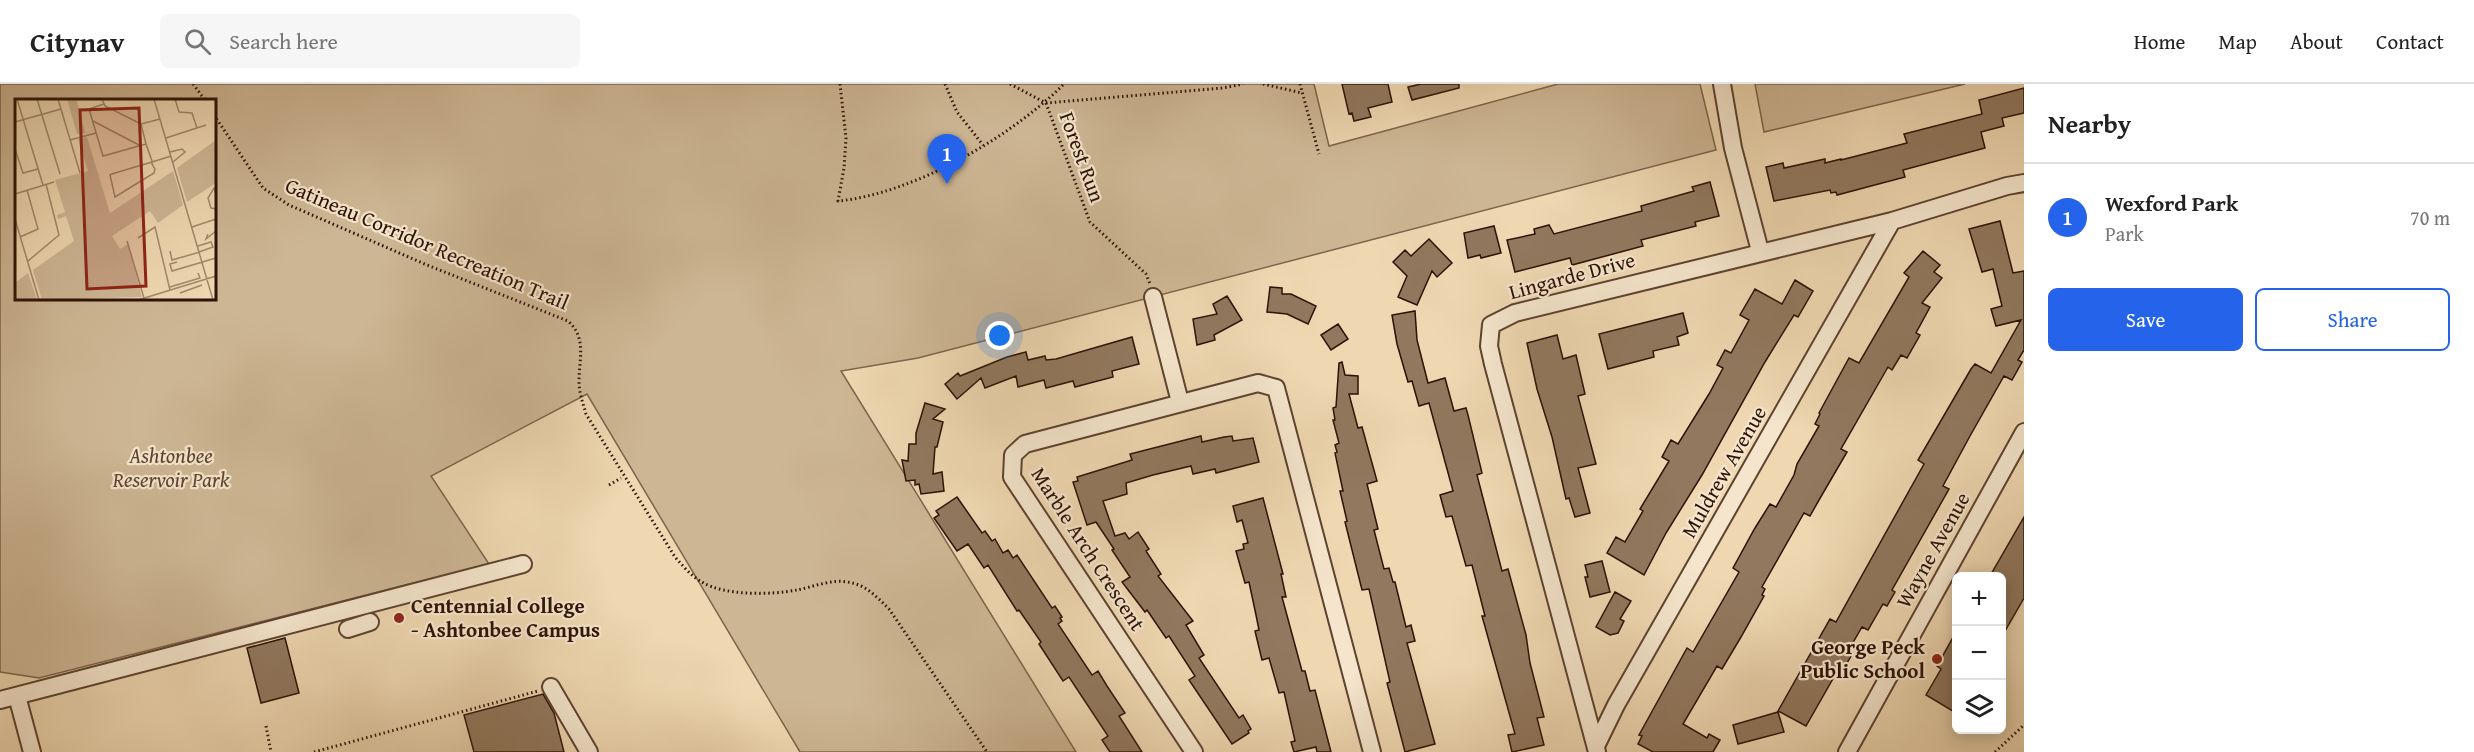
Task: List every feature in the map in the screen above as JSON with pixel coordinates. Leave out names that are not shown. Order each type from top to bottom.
[{"type":"street","points":[[1722,84],[1732,148],[1760,251]]},
{"type":"street","name":"Lingarde Drive","points":[[1596,749],[1493,364],[1489,346],[1491,325],[1515,313],[1760,251],[1892,221],[2007,186],[2024,183]]},
{"type":"street","name":"Muldrew Avenue","points":[[1596,749],[1616,705],[1892,221]]},
{"type":"street","points":[[1153,297],[1180,402]]},
{"type":"street","name":"Marble Arch Crescent","points":[[1194,752],[1012,477],[1013,455],[1025,444],[1258,383],[1276,388],[1372,752]]},
{"type":"street","name":"Wayne Avenue","points":[[1847,752],[2024,432]]},
{"type":"street","points":[[0,700],[345,619],[523,564]]},
{"type":"street","points":[[551,687],[589,752]]},
{"type":"street","points":[[17,696],[32,752]]},
{"type":"path","points":[[194,84],[204,99]]},
{"type":"path","name":"Forest Run","points":[[840,84],[846,138],[838,201],[872,196],[923,177],[1011,129],[1046,103],[1064,84]]},
{"type":"path","points":[[945,84],[957,112],[983,145]]},
{"type":"path","name":"Forest Run","points":[[1010,84],[1046,103],[1223,88],[1243,84]]},
{"type":"path","points":[[1263,84],[1302,93]]},
{"type":"path","points":[[1300,84],[1319,154]]},
{"type":"path","name":"Forest Run","points":[[1046,103],[1090,222],[1146,274],[1149,280]]},
{"type":"path","name":"Gatineau Corridor Recreation Trail","points":[[216,118],[264,188],[289,205],[427,265],[568,321],[574,327],[581,344],[579,388],[586,414],[675,557],[691,574],[703,583],[740,592],[785,592],[845,581],[870,590],[889,609],[987,752]]},
{"type":"path","points":[[609,485],[621,478]]},
{"type":"path","points":[[314,752],[551,687]]},
{"type":"path","points":[[266,726],[272,752]]},
{"type":"path","points":[[1995,752],[2023,728]]},
{"type":"green space","name":"Ashtonbee Reservoir Park","points":[[0,84],[1314,84],[1329,146],[1558,84],[1700,84],[1716,150],[918,358],[841,371],[1076,752],[800,752],[587,394],[431,476],[489,564],[39,678],[0,672]]},
{"type":"green space","points":[[1755,84],[1965,84],[1764,132]]},
{"type":"building","points":[[1342,84],[1388,84],[1392,102],[1368,108],[1371,117],[1354,121],[1352,113],[1349,114]]},
{"type":"building","points":[[1421,84],[1459,84],[1459,88],[1412,100],[1408,87]]},
{"type":"building","points":[[2024,88],[2024,113],[2002,118],[2004,126],[1981,132],[1985,148],[1903,170],[1905,177],[1837,195],[1836,192],[1831,193],[1830,190],[1774,201],[1766,167],[1783,163],[1784,168],[1825,159],[1825,163],[1907,143],[1904,134],[1982,114],[1979,100]]},
{"type":"building","points":[[1710,182],[1719,216],[1695,222],[1696,226],[1641,240],[1643,246],[1572,265],[1570,258],[1515,272],[1507,240],[1535,234],[1534,229],[1549,225],[1554,234],[1642,211],[1641,206],[1694,191],[1692,187]]},
{"type":"building","points":[[2000,221],[2013,273],[2024,271],[2024,350],[2018,360],[2022,362],[2012,380],[2004,376],[1970,436],[1943,486],[1949,489],[1892,590],[1895,592],[1887,606],[1883,604],[1868,630],[1862,627],[1847,653],[1851,656],[1838,679],[1834,677],[1806,726],[1778,711],[1830,619],[1836,622],[1924,464],[1918,460],[1971,369],[1975,364],[1991,373],[2021,320],[1996,326],[1991,309],[2002,306],[1993,269],[1982,272],[1969,229]]},
{"type":"building","points":[[1494,226],[1501,253],[1481,258],[1480,255],[1468,258],[1464,233]]},
{"type":"building","points":[[1429,239],[1452,263],[1437,277],[1432,271],[1417,305],[1398,297],[1407,276],[1393,262],[1405,250],[1411,256]]},
{"type":"building","points":[[1923,251],[1940,265],[1934,272],[1942,278],[1922,303],[1930,307],[1916,333],[1920,335],[1907,358],[1901,355],[1892,370],[1888,367],[1841,449],[1847,452],[1810,516],[1804,513],[1762,587],[1765,589],[1762,595],[1764,596],[1741,637],[1722,669],[1717,666],[1683,724],[1707,738],[1709,734],[1720,740],[1713,752],[1653,752],[1638,744],[1642,736],[1639,735],[1687,648],[1693,652],[1739,572],[1733,568],[1755,528],[1770,504],[1776,507],[1794,475],[1797,464],[1819,426],[1815,424],[1819,413],[1849,358],[1859,363],[1909,277],[1904,273]]},
{"type":"building","points":[[1795,280],[1813,291],[1798,317],[1794,315],[1765,362],[1644,575],[1607,553],[1616,537],[1625,542],[1643,511],[1640,509],[1669,461],[1662,457],[1671,440],[1678,444],[1709,394],[1723,368],[1717,365],[1725,350],[1731,353],[1749,320],[1740,315],[1755,289],[1782,304]]},
{"type":"building","points":[[1270,287],[1282,288],[1282,294],[1291,294],[1316,306],[1308,324],[1287,314],[1267,312]]},
{"type":"building","points":[[1227,296],[1242,320],[1214,335],[1215,340],[1197,345],[1193,319],[1217,314],[1213,304]]},
{"type":"building","points":[[1415,311],[1417,340],[1428,383],[1445,378],[1454,411],[1466,408],[1482,473],[1477,475],[1502,571],[1508,569],[1526,635],[1530,663],[1544,717],[1537,718],[1544,745],[1512,752],[1508,735],[1515,734],[1482,616],[1485,616],[1472,565],[1466,566],[1452,516],[1446,517],[1440,495],[1453,491],[1429,403],[1419,406],[1412,381],[1408,382],[1397,344],[1392,315]]},
{"type":"building","points":[[1683,313],[1688,333],[1677,337],[1679,345],[1653,351],[1654,357],[1608,369],[1599,334]]},
{"type":"building","points":[[1338,324],[1348,339],[1331,350],[1321,335]]},
{"type":"building","points":[[1557,335],[1563,359],[1576,355],[1585,394],[1578,396],[1596,464],[1578,468],[1590,513],[1575,517],[1569,498],[1566,499],[1527,343]]},
{"type":"building","points":[[1132,337],[1139,364],[1112,371],[1113,377],[1075,387],[1073,381],[1046,388],[1044,380],[1018,387],[1016,376],[985,388],[981,378],[957,399],[945,384],[958,373],[960,376],[1026,352],[1028,360],[1045,356],[1046,360],[1056,359]]},
{"type":"building","points":[[1342,362],[1345,375],[1358,376],[1358,394],[1349,394],[1358,428],[1362,427],[1377,481],[1367,484],[1378,529],[1374,530],[1384,569],[1389,568],[1393,582],[1395,582],[1406,627],[1411,625],[1415,641],[1407,643],[1435,744],[1405,752],[1387,683],[1390,682],[1369,589],[1362,590],[1345,522],[1347,521],[1340,491],[1343,491],[1335,453],[1337,452],[1335,445],[1339,443],[1333,420],[1335,420],[1333,408],[1336,407],[1339,363]]},
{"type":"building","points":[[925,403],[945,409],[933,419],[943,422],[937,447],[935,447],[933,474],[942,472],[944,491],[921,494],[919,484],[915,485],[915,480],[906,481],[902,460],[908,461],[909,444],[916,444],[916,433]]},
{"type":"building","points":[[1201,436],[1202,442],[1232,436],[1233,441],[1253,438],[1259,462],[1216,473],[1215,469],[1193,474],[1191,466],[1153,475],[1126,483],[1127,494],[1103,501],[1115,536],[1125,533],[1129,539],[1138,532],[1149,549],[1146,551],[1161,574],[1158,576],[1193,621],[1186,625],[1204,655],[1199,658],[1239,718],[1243,715],[1251,729],[1249,733],[1232,744],[1189,680],[1195,676],[1169,636],[1166,638],[1147,610],[1145,612],[1122,582],[1130,577],[1112,550],[1114,549],[1096,522],[1087,525],[1073,482],[1078,481],[1077,477],[1132,460],[1130,454]]},
{"type":"building","points":[[957,497],[982,533],[985,531],[992,541],[995,539],[1003,553],[1008,550],[1013,558],[1017,555],[1052,608],[1055,606],[1062,617],[1060,618],[1062,621],[1058,624],[1092,675],[1098,671],[1125,713],[1119,716],[1142,752],[1110,752],[1102,740],[1108,736],[1069,677],[1063,681],[1039,644],[1041,642],[1019,610],[1017,611],[988,565],[984,568],[968,544],[957,551],[934,518],[939,515],[936,511]]},
{"type":"building","points":[[1263,498],[1283,574],[1281,574],[1286,597],[1282,597],[1302,671],[1305,671],[1310,691],[1315,690],[1331,752],[1317,752],[1316,747],[1294,752],[1291,742],[1295,741],[1284,692],[1279,693],[1269,658],[1262,660],[1255,631],[1259,630],[1249,582],[1245,583],[1236,551],[1244,549],[1243,544],[1248,543],[1242,520],[1237,522],[1233,506]]},
{"type":"building","points":[[2024,517],[2024,598],[2006,629],[2006,572],[1992,572]]},
{"type":"building","points":[[1602,561],[1610,592],[1590,597],[1585,577],[1588,577],[1585,565]]},
{"type":"building","points":[[1615,592],[1631,601],[1620,619],[1624,621],[1618,633],[1610,635],[1596,627]]},
{"type":"building","points":[[285,638],[299,693],[261,703],[247,648]]},
{"type":"building","points":[[1952,639],[1952,711],[1926,695],[1941,669],[1937,666]]},
{"type":"building","points":[[543,694],[554,713],[564,752],[474,752],[464,715]]},
{"type":"building","points":[[1778,712],[1784,732],[1738,744],[1733,725]]},
{"type":"place","name":"Wexford Park","points":[[947,184]]},
{"type":"place","name":"Centennial College - Ashtonbee Campus","points":[[399,618]]},
{"type":"place","name":"George Peck Public School","points":[[1937,659]]}]
